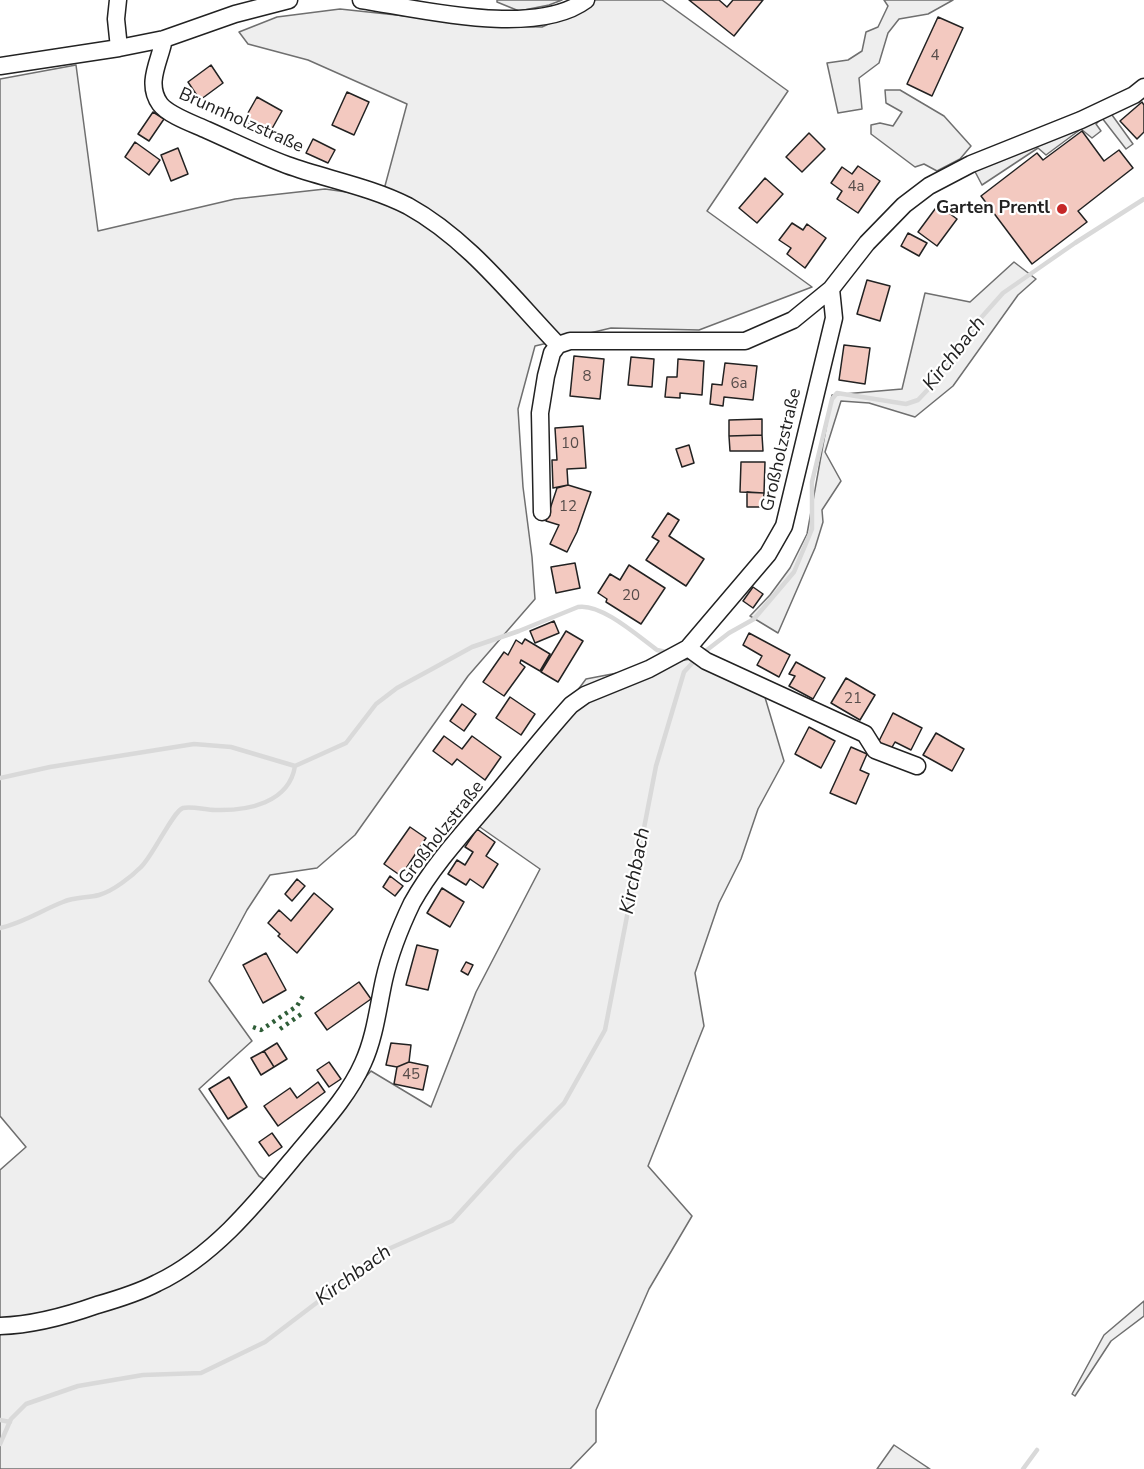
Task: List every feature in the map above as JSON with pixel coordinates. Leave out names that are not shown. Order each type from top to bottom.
[{"type":"street","points":[[118,0],[116,19],[119,48]]},
{"type":"street","points":[[0,66],[164,39],[235,14],[289,0]]},
{"type":"street","points":[[361,0],[476,18],[545,18],[586,0]]},
{"type":"street","name":"Brunnholzstraße","points":[[164,39],[155,68],[152,90],[161,106],[184,120],[285,164],[408,206],[448,234],[474,257],[558,345]]},
{"type":"street","points":[[542,512],[540,413],[552,353],[558,345],[570,341],[745,341],[793,320],[831,288],[867,243],[904,205],[929,186],[971,164],[1081,120],[1134,95],[1144,87]]},
{"type":"street","name":"Großholzstraße","points":[[0,1326],[36,1322],[72,1314],[159,1283],[206,1252],[231,1229],[307,1142],[357,1077],[375,1028],[384,980],[397,937],[414,901],[440,862],[571,705],[585,695],[649,669],[688,648],[768,554],[784,526],[834,318],[831,288]]},
{"type":"street","points":[[688,648],[706,661],[865,734],[875,750],[917,766]]},
{"type":"shaded area","points":[[497,0],[562,0],[519,11]]},
{"type":"shaded area","points":[[594,0],[662,0],[788,91],[707,211],[812,287],[699,330],[611,328],[535,346],[518,409],[523,487],[535,599],[468,676],[355,835],[317,868],[270,875],[247,910],[209,981],[252,1041],[199,1089],[259,1176],[270,1183],[371,1071],[431,1107],[476,992],[540,869],[477,825],[586,679],[690,659],[764,694],[784,761],[758,809],[741,859],[719,903],[695,973],[704,1026],[648,1166],[692,1216],[649,1289],[596,1410],[596,1442],[570,1469],[0,1469],[0,1170],[26,1147],[0,1116],[0,79],[76,65],[98,231],[235,199],[325,189],[382,197],[407,104],[308,60],[248,44],[239,32],[277,17],[340,9],[499,26],[542,27],[581,9]]},
{"type":"shaded area","points":[[884,0],[953,0],[928,14],[899,19],[888,33],[879,63],[859,78],[862,109],[838,113],[827,63],[848,60],[862,51],[866,32],[878,27],[888,6]]},
{"type":"shaded area","points":[[885,90],[900,90],[944,116],[971,146],[960,159],[937,171],[924,164],[915,167],[871,134],[871,125],[880,123],[893,126],[902,112],[886,103]]},
{"type":"shaded area","points":[[1107,108],[1133,144],[1126,149],[1102,118],[1096,124],[1101,131],[1092,138],[1081,129],[1046,155],[1038,148],[982,185],[971,164]]},
{"type":"shaded area","points":[[1014,262],[1036,279],[1018,295],[953,386],[915,417],[869,403],[841,401],[825,452],[841,481],[822,510],[823,522],[815,548],[778,633],[750,616],[770,595],[790,568],[807,534],[832,395],[902,389],[925,293],[970,302]]},
{"type":"shaded area","points":[[1144,1301],[1144,1316],[1111,1341],[1075,1396],[1072,1394],[1104,1335]]},
{"type":"shaded area","points":[[894,1445],[930,1469],[877,1469]]},
{"type":"building","points":[[689,0],[719,0],[727,7],[733,0],[763,0],[734,36]]},
{"type":"building","points":[[938,17],[963,28],[932,96],[907,84]]},
{"type":"building","points":[[211,65],[223,83],[200,100],[188,82]]},
{"type":"building","points":[[347,92],[369,102],[354,135],[332,125]]},
{"type":"building","points":[[257,97],[282,111],[269,134],[244,120]]},
{"type":"building","points":[[1142,102],[1144,132],[1137,139],[1120,121]]},
{"type":"building","points":[[153,112],[164,119],[149,141],[138,134]]},
{"type":"building","points":[[1082,131],[1104,161],[1119,150],[1133,168],[1078,211],[1087,222],[1032,264],[981,196],[1037,153],[1043,160]]},
{"type":"building","points":[[809,133],[825,149],[802,172],[786,157]]},
{"type":"building","points":[[313,139],[335,150],[328,163],[306,153]]},
{"type":"building","points":[[135,142],[160,160],[149,175],[125,157]]},
{"type":"building","points":[[178,148],[188,174],[171,181],[161,155]]},
{"type":"building","points":[[858,166],[880,181],[858,213],[837,199],[842,191],[831,183],[842,167],[852,174]]},
{"type":"building","points":[[765,178],[783,194],[757,223],[739,208]]},
{"type":"building","points":[[938,205],[957,219],[937,246],[918,232]]},
{"type":"building","points":[[792,223],[803,230],[807,224],[826,238],[805,268],[787,254],[791,248],[779,240]]},
{"type":"building","points":[[908,233],[927,243],[919,256],[901,246]]},
{"type":"building","points":[[867,280],[890,286],[880,321],[857,314]]},
{"type":"building","points":[[844,345],[870,348],[865,384],[839,380]]},
{"type":"building","points":[[574,356],[604,359],[600,399],[570,396]]},
{"type":"building","points":[[631,357],[654,359],[652,387],[628,385]]},
{"type":"building","points":[[678,359],[704,361],[702,395],[680,393],[680,398],[665,397],[667,377],[677,377]]},
{"type":"building","points":[[725,363],[757,366],[753,400],[724,397],[723,406],[710,404],[712,384],[722,385]]},
{"type":"building","points":[[762,419],[762,435],[729,436],[729,420]]},
{"type":"building","points":[[583,426],[586,468],[567,469],[568,485],[553,488],[552,460],[557,460],[555,428]]},
{"type":"building","points":[[762,435],[763,451],[730,451],[729,436]]},
{"type":"building","points":[[689,445],[694,463],[682,467],[676,449]]},
{"type":"building","points":[[741,462],[765,462],[764,493],[740,492]]},
{"type":"building","points":[[568,485],[591,492],[577,532],[567,552],[550,544],[559,525],[546,521],[557,488]]},
{"type":"building","points":[[747,492],[764,493],[763,507],[747,507]]},
{"type":"building","points":[[668,513],[679,520],[669,536],[704,559],[686,586],[646,560],[659,541],[652,537]]},
{"type":"building","points":[[575,563],[580,588],[556,593],[551,567]]},
{"type":"building","points":[[629,565],[665,588],[641,624],[606,602],[607,599],[598,593],[610,574],[620,580]]},
{"type":"building","points":[[753,587],[763,594],[753,608],[743,601]]},
{"type":"building","points":[[554,621],[559,633],[535,643],[530,631]]},
{"type":"building","points":[[566,631],[583,641],[558,682],[541,672]]},
{"type":"building","points":[[749,633],[790,655],[779,677],[757,665],[762,656],[743,645]]},
{"type":"building","points":[[525,639],[550,654],[540,671],[521,660],[520,663],[525,667],[504,696],[483,682],[504,652],[508,655],[516,640],[522,644]]},
{"type":"building","points":[[796,662],[825,678],[813,699],[789,686],[795,676],[789,674]]},
{"type":"building","points":[[846,678],[875,695],[860,720],[831,703]]},
{"type":"building","points":[[510,697],[535,714],[521,735],[496,718]]},
{"type":"building","points":[[462,704],[476,714],[464,731],[450,721]]},
{"type":"building","points":[[893,713],[922,728],[911,750],[895,742],[891,749],[878,743]]},
{"type":"building","points":[[809,727],[835,741],[821,768],[795,754]]},
{"type":"building","points":[[936,733],[964,749],[952,771],[923,755]]},
{"type":"building","points":[[444,736],[462,749],[472,736],[501,757],[485,780],[457,759],[452,765],[433,751]]},
{"type":"building","points":[[851,747],[867,754],[860,770],[869,774],[856,804],[830,793]]},
{"type":"building","points":[[410,827],[426,838],[401,876],[384,864]]},
{"type":"building","points":[[477,829],[495,842],[486,856],[498,864],[483,888],[470,879],[466,885],[448,874],[457,860],[465,865],[473,852],[465,847]]},
{"type":"building","points":[[390,876],[403,886],[395,896],[383,887]]},
{"type":"building","points":[[297,879],[305,886],[292,901],[285,894]]},
{"type":"building","points":[[442,888],[464,902],[450,927],[427,913]]},
{"type":"building","points":[[314,893],[333,909],[297,953],[278,936],[280,934],[268,923],[279,910],[291,921]]},
{"type":"building","points":[[417,945],[438,950],[428,990],[406,985]]},
{"type":"building","points":[[266,953],[286,990],[263,1003],[243,965]]},
{"type":"building","points":[[466,962],[473,965],[468,975],[461,971]]},
{"type":"building","points":[[359,982],[371,999],[327,1030],[315,1013]]},
{"type":"building","points":[[277,1043],[287,1059],[274,1067],[264,1051]]},
{"type":"building","points":[[391,1043],[411,1045],[409,1062],[397,1067],[386,1065]]},
{"type":"building","points":[[264,1051],[274,1067],[261,1075],[251,1058]]},
{"type":"building","points":[[329,1062],[341,1079],[329,1087],[317,1070]]},
{"type":"building","points":[[409,1062],[428,1066],[423,1090],[394,1084],[397,1067]]},
{"type":"building","points":[[229,1077],[247,1107],[228,1119],[209,1089]]},
{"type":"building","points":[[318,1082],[325,1092],[278,1126],[264,1106],[290,1088],[297,1098]]},
{"type":"building","points":[[272,1133],[282,1147],[269,1156],[259,1142]]},
{"type":"waterway","name":"Kirchbach","points":[[703,653],[729,633],[754,619],[794,572],[812,529],[812,482],[832,399],[837,393],[906,404],[918,400],[935,382],[979,320],[1003,293],[1144,199]]},
{"type":"waterway","points":[[0,778],[50,767],[194,744],[231,747],[295,766],[346,743],[376,704],[397,688],[472,647],[578,607],[587,607],[608,615],[657,650],[666,652]]},
{"type":"waterway","name":"Kirchbach","points":[[0,1444],[11,1419],[26,1404],[78,1386],[143,1375],[201,1373],[265,1342],[386,1250],[452,1221],[564,1103],[605,1030],[656,766],[684,672],[697,658]]},
{"type":"waterway","points":[[0,928],[17,923],[67,900],[99,895],[110,890],[141,867],[174,817],[183,808],[228,810],[265,802],[285,789],[295,766]]},
{"type":"waterway","points":[[0,1420],[10,1422]]},
{"type":"waterway","points":[[1023,1469],[1037,1450]]},
{"type":"hedge","points":[[253,1027],[261,1030],[297,1006],[303,996]]},
{"type":"hedge","points":[[280,1029],[303,1013]]},
{"type":"place","name":"Garten Prentl","points":[[1062,209]]}]
